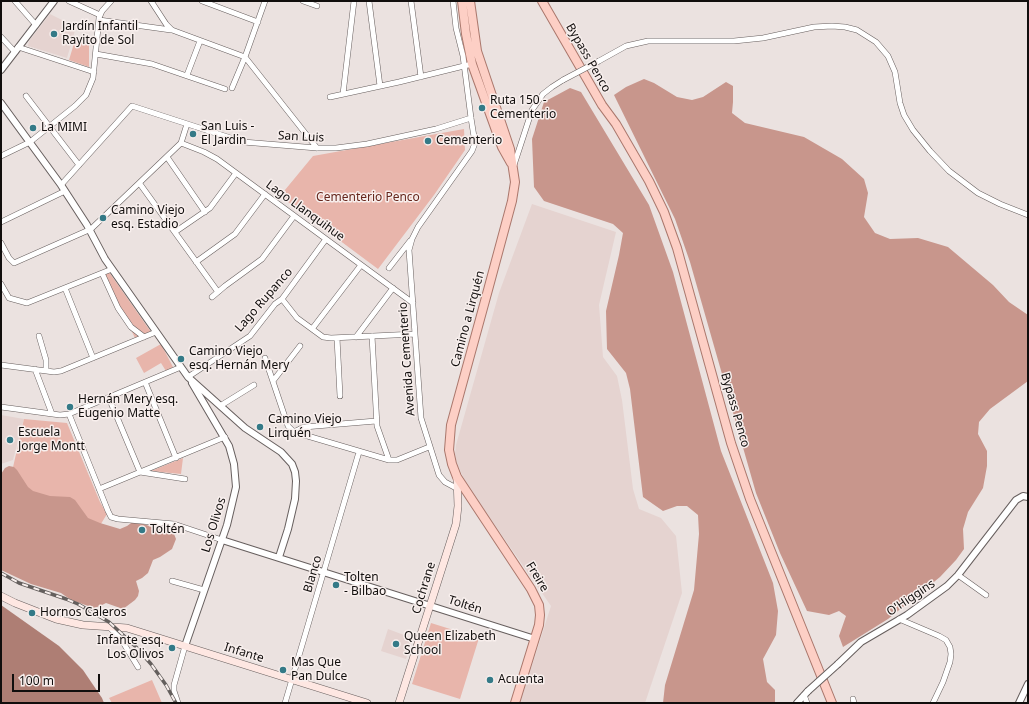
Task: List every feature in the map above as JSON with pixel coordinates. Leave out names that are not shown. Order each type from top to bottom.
[{"type":"main road","name":"Camino a Lirquén","points":[[462,1],[468,65],[502,146],[513,167]]},
{"type":"main road","name":"Camino a Lirquén","points":[[458,477],[452,464],[449,450],[451,425],[512,201],[515,182],[507,138],[485,78],[477,51],[470,1]]},
{"type":"main road","name":"Bypass Penco","points":[[542,1],[602,105],[616,124]]},
{"type":"main road","name":"Bypass Penco","points":[[547,1],[656,193],[668,222],[677,248],[745,484],[762,531],[832,703]]},
{"type":"main road","name":"Cochrane","points":[[399,703],[456,524],[458,506],[458,477]]},
{"type":"main road","name":"Freire","points":[[458,477],[537,600],[540,610],[540,620],[515,703]]},
{"type":"main road","name":"Infante","points":[[1,596],[64,622],[93,626],[127,628],[367,703]]},
{"type":"street","points":[[15,1],[36,25]]},
{"type":"street","points":[[1,70],[54,1]]},
{"type":"street","points":[[69,1],[99,18],[172,30],[245,57],[317,148]]},
{"type":"street","points":[[1,156],[30,142],[82,99],[91,84],[94,72],[99,18],[111,1]]},
{"type":"street","points":[[151,1],[166,24],[172,30]]},
{"type":"street","points":[[202,1],[258,22]]},
{"type":"street","points":[[232,88],[266,1]]},
{"type":"street","points":[[303,1],[317,6]]},
{"type":"street","points":[[343,94],[354,1]]},
{"type":"street","points":[[368,1],[380,86]]},
{"type":"street","points":[[411,1],[421,77]]},
{"type":"street","name":"Avenida Cementerio","points":[[389,268],[412,239],[436,201],[474,149],[475,140],[471,118],[468,65],[456,28],[453,1]]},
{"type":"street","points":[[513,167],[527,120],[535,104],[547,90],[626,46],[648,41],[734,41],[826,26],[845,27],[857,30],[876,42],[888,56],[895,72],[900,103],[904,115],[913,130],[949,171],[978,193],[1000,204],[1028,215]]},
{"type":"street","points":[[1,37],[17,50],[94,72]]},
{"type":"street","points":[[187,75],[200,41]]},
{"type":"street","points":[[96,54],[144,62],[187,75],[225,89]]},
{"type":"street","points":[[330,97],[468,65]]},
{"type":"street","points":[[26,96],[79,165],[61,185]]},
{"type":"street","points":[[1,103],[61,185],[90,230],[98,248],[188,377],[245,428],[280,452],[289,461],[294,469],[296,481],[295,499],[290,524],[280,558]]},
{"type":"street","name":"San Luis","points":[[79,165],[132,106],[243,142],[317,148],[336,148],[368,144],[436,129],[471,118]]},
{"type":"street","points":[[1,243],[9,258],[14,263],[90,230],[140,184],[181,143],[187,124]]},
{"type":"street","name":"Lago Llanquihue","points":[[181,143],[208,154],[236,173],[413,303]]},
{"type":"street","points":[[167,157],[205,212]]},
{"type":"street","points":[[175,232],[205,212],[214,203],[236,173]]},
{"type":"street","points":[[140,184],[218,292]]},
{"type":"street","points":[[1,222],[65,191]]},
{"type":"street","points":[[196,262],[235,234],[265,194]]},
{"type":"street","points":[[212,297],[262,259],[294,216]]},
{"type":"street","name":"Avenida Cementerio","points":[[412,239],[410,250],[422,423],[437,470],[445,482],[458,489]]},
{"type":"street","name":"Lago Rupanco","points":[[188,377],[247,338],[275,304],[282,299],[326,240]]},
{"type":"street","points":[[312,330],[361,265]]},
{"type":"street","points":[[1,284],[9,298],[27,304],[112,269]]},
{"type":"street","points":[[102,273],[114,302],[132,327],[144,337]]},
{"type":"street","points":[[65,288],[93,358]]},
{"type":"street","points":[[356,337],[393,288]]},
{"type":"street","points":[[282,299],[293,314],[323,337],[337,338],[415,334]]},
{"type":"street","points":[[1,365],[46,371],[61,371],[156,332]]},
{"type":"street","points":[[39,336],[45,356],[46,371]]},
{"type":"street","points":[[372,336],[377,429],[390,460]]},
{"type":"street","points":[[337,338],[340,396]]},
{"type":"street","points":[[273,381],[300,346]]},
{"type":"street","points":[[265,358],[288,426],[294,432],[390,460],[396,460],[429,447]]},
{"type":"street","points":[[1,407],[52,414],[69,414],[181,367]]},
{"type":"street","points":[[35,369],[52,414]]},
{"type":"street","name":"Los Olivos","points":[[178,703],[174,692],[174,685],[185,646],[222,540],[236,487],[233,458],[225,437],[188,377]]},
{"type":"street","points":[[145,382],[176,458]]},
{"type":"street","points":[[208,409],[212,404],[218,404],[254,385]]},
{"type":"street","points":[[109,398],[140,472]]},
{"type":"street","points":[[69,414],[99,489],[225,437]]},
{"type":"street","points":[[294,432],[304,427],[376,421]]},
{"type":"street","name":"Blanco","points":[[285,703],[359,452]]},
{"type":"street","points":[[140,472],[185,479]]},
{"type":"street","name":"Toltén","points":[[99,489],[111,517],[118,520],[185,526],[222,540],[534,639]]},
{"type":"street","name":"O'Higgins","points":[[797,703],[861,642],[941,591],[958,575],[1016,500],[1025,496]]},
{"type":"street","points":[[958,575],[986,595]]},
{"type":"street","points":[[172,581],[204,590]]},
{"type":"street","points":[[899,619],[940,636],[946,640],[950,647],[950,662],[933,703]]},
{"type":"street","points":[[112,627],[138,666]]},
{"type":"street","points":[[1019,703],[1028,684]]},
{"type":"street","points":[[806,693],[808,703]]},
{"type":"shaded area","name":"Jardín Infantil Rayito de Sol","points":[[50,14],[76,27],[67,58],[28,46],[29,41]]},
{"type":"shaded area","points":[[644,79],[654,83],[677,97],[692,100],[703,97],[726,82],[733,86],[732,113],[745,123],[804,137],[842,159],[864,179],[868,193],[864,217],[875,233],[890,239],[918,238],[948,247],[993,285],[1009,302],[1028,315],[1028,381],[990,409],[979,422],[978,434],[987,451],[987,466],[983,488],[968,512],[963,529],[964,549],[940,577],[888,619],[843,647],[839,636],[846,616],[839,611],[829,615],[807,611],[780,553],[756,493],[690,262],[675,219],[614,95],[626,87]]},
{"type":"shaded area","points":[[570,88],[581,92],[649,205],[673,272],[721,451],[773,583],[778,611],[776,635],[763,659],[767,682],[775,690],[775,703],[663,703],[665,685],[694,590],[699,534],[698,515],[687,506],[677,506],[663,511],[643,497],[630,389],[626,373],[607,349],[606,311],[623,233],[613,224],[544,201],[534,187],[532,139],[544,102]]},
{"type":"shaded area","points":[[532,204],[616,232],[599,305],[603,357],[617,376],[622,400],[633,489],[639,509],[661,518],[676,536],[682,593],[645,703],[520,703],[551,606],[467,485],[457,464],[455,454],[456,445],[499,293]]},
{"type":"shaded area","name":"Escuela Jorge Montt","points":[[1,415],[24,419],[13,460],[1,464]]},
{"type":"shaded area","points":[[9,466],[14,467],[17,470],[28,487],[33,491],[50,496],[70,497],[75,500],[88,518],[100,523],[120,529],[134,521],[174,534],[176,539],[172,549],[153,560],[148,573],[136,581],[139,591],[135,600],[123,609],[106,603],[94,608],[71,600],[61,593],[31,584],[1,570],[1,474],[5,468]]},
{"type":"shaded area","points":[[1,605],[59,646],[83,670],[104,703],[1,703]]},
{"type":"shaded area","name":"Queen Elizabeth School","points":[[388,629],[412,638],[406,659],[381,651]]},
{"type":"green space","points":[[75,40],[89,42],[89,67],[69,60]]},
{"type":"green space","name":"Cementerio Penco","points":[[464,129],[465,150],[434,195],[378,269],[280,196],[313,156]]},
{"type":"green space","points":[[109,272],[151,332],[135,338],[104,275]]},
{"type":"green space","points":[[161,344],[173,367],[166,371],[161,363],[144,373],[136,358]]},
{"type":"green space","points":[[24,419],[67,423],[100,502],[107,514],[96,532],[6,498]]},
{"type":"green space","points":[[183,458],[181,474],[151,471]]},
{"type":"green space","points":[[431,623],[479,638],[460,699],[412,684]]},
{"type":"green space","points":[[152,680],[162,703],[112,703],[109,698]]},
{"type":"railway","points":[[1,573],[19,583],[78,604],[109,622],[136,647],[151,664],[166,685],[176,703]]},
{"type":"place","name":"Jardín Infantil Rayito de Sol","points":[[54,34]]},
{"type":"place","name":"Ruta 150 - Cementerio","points":[[482,108]]},
{"type":"place","name":"La MIMI","points":[[33,128]]},
{"type":"place","name":"San Luis - El Jardin","points":[[193,134]]},
{"type":"place","name":"Cementerio","points":[[428,141]]},
{"type":"place","name":"Camino Viejo esq. Estadio","points":[[103,218]]},
{"type":"place","name":"Camino Viejo esq. Hernán Mery","points":[[181,359]]},
{"type":"place","name":"Hernán Mery esq. Eugenio Matte","points":[[70,407]]},
{"type":"place","name":"Camino Viejo Lirquén","points":[[260,427]]},
{"type":"place","name":"Escuela Jorge Montt","points":[[10,440]]},
{"type":"place","name":"Toltén","points":[[142,530]]},
{"type":"place","name":"Tolten - Bilbao","points":[[336,585]]},
{"type":"place","name":"Hornos Caleros","points":[[32,613]]},
{"type":"place","name":"Queen Elizabeth School","points":[[396,644]]},
{"type":"place","name":"Infante esq. Los Olivos","points":[[172,648]]},
{"type":"place","name":"Mas Que Pan Dulce","points":[[283,670]]},
{"type":"place","name":"Acuenta","points":[[490,680]]}]
